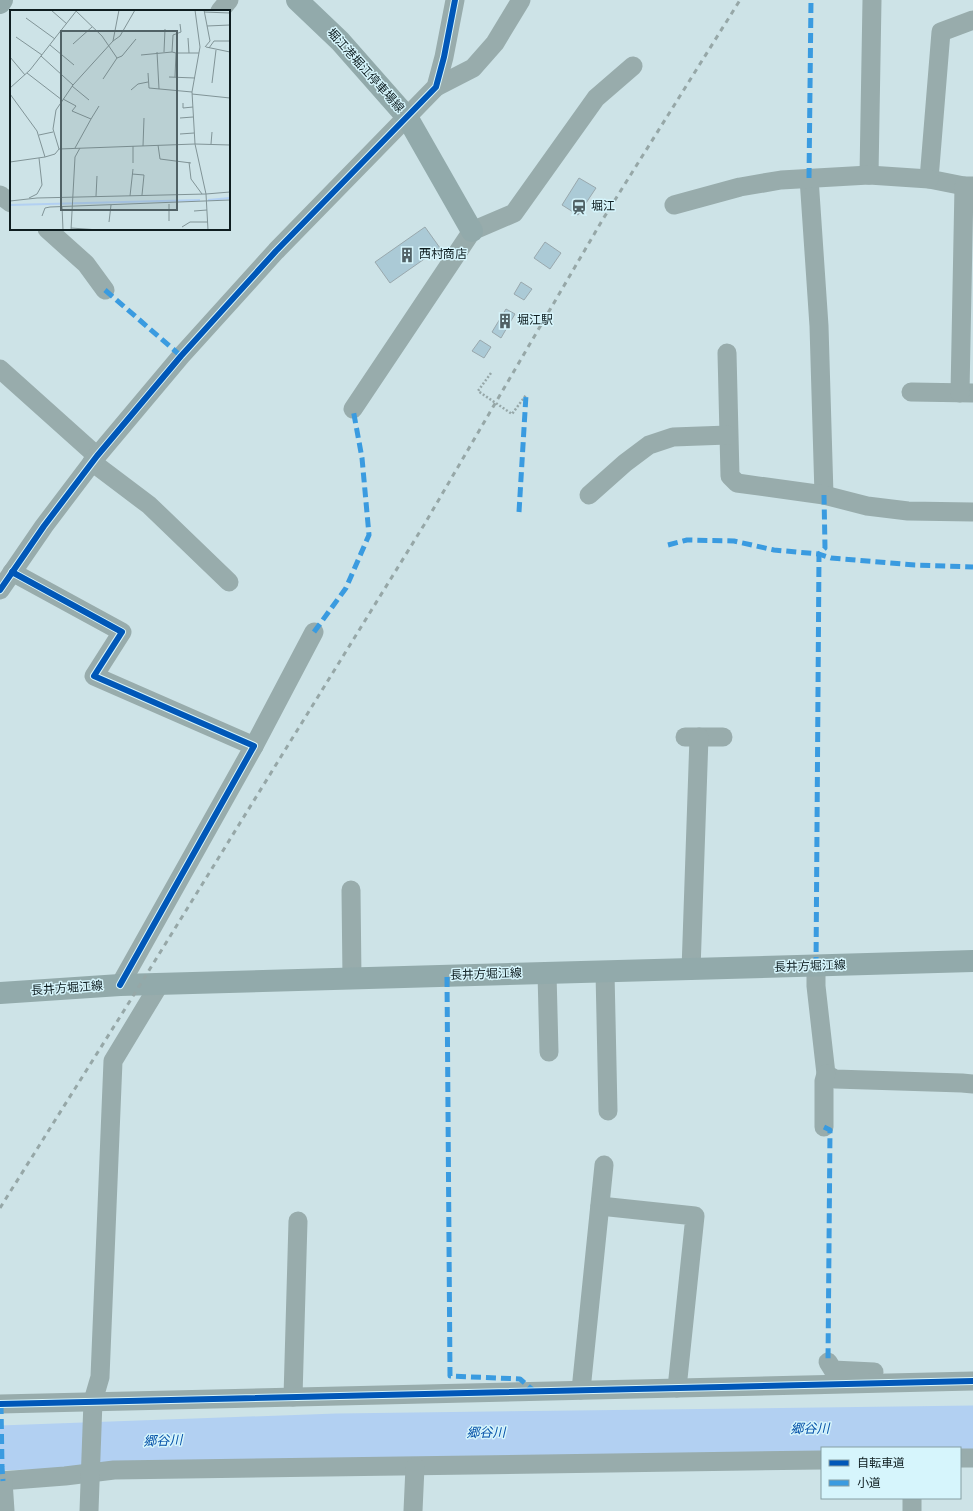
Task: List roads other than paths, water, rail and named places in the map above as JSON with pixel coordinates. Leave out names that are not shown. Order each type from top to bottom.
[{"type":"main road","name":"堀江港堀江停車場線","points":[[298,0],[340,41],[407,117],[472,231]]},
{"type":"main road","name":"長井方堀江線","points":[[0,993],[120,985],[816,967],[973,961]]},
{"type":"street","points":[[221,10],[230,0]]},
{"type":"street","points":[[436,87],[444,57],[455,0]]},
{"type":"street","points":[[254,746],[94,676],[122,632],[4,583],[94,459],[181,356],[276,251],[436,87],[473,68],[495,43],[521,0]]},
{"type":"street","points":[[869,175],[872,0]]},
{"type":"street","points":[[929,179],[941,32],[973,20]]},
{"type":"street","points":[[353,409],[472,231],[514,213],[596,98],[633,66]]},
{"type":"street","points":[[674,205],[740,187],[781,180],[809,178],[869,175],[929,179],[968,186],[966,393],[911,392]]},
{"type":"street","points":[[809,178],[819,326],[824,495]]},
{"type":"street","points":[[0,195],[10,202]]},
{"type":"street","points":[[48,230],[86,264],[105,290]]},
{"type":"street","points":[[727,353],[730,476],[737,483],[824,495],[874,507],[908,511],[973,512]]},
{"type":"street","points":[[0,369],[94,459],[149,505],[229,582]]},
{"type":"street","points":[[589,495],[625,463],[649,445],[673,437],[728,434]]},
{"type":"street","points":[[120,985],[254,746],[314,632]]},
{"type":"street","points":[[691,970],[692,737],[723,737]]},
{"type":"street","points":[[350,890],[352,979]]},
{"type":"street","points":[[816,967],[816,986],[826,1074],[824,1081],[824,1127]]},
{"type":"street","points":[[606,972],[608,1111]]},
{"type":"street","points":[[548,973],[549,1052]]},
{"type":"street","points":[[89,1511],[92,1406],[100,1377],[113,1061],[159,985]]},
{"type":"street","points":[[826,1074],[835,1078],[973,1084]]},
{"type":"street","points":[[581,1390],[604,1165]]},
{"type":"street","points":[[600,1206],[695,1216],[677,1388]]},
{"type":"street","points":[[292,1397],[298,1221]]},
{"type":"street","points":[[828,1362],[833,1370],[917,1374],[923,1382]]},
{"type":"street","points":[[0,1404],[92,1406],[292,1397],[973,1381]]},
{"type":"street","points":[[961,1458],[973,1458]]},
{"type":"street","points":[[5,1511],[2,1481],[65,1476],[90,1468],[114,1470],[415,1467],[821,1460]]},
{"type":"street","points":[[413,1511],[415,1467]]},
{"type":"street","points":[[912,1499],[912,1511]]},
{"type":"waterway","name":"郷谷川","points":[[0,1448],[337,1436],[973,1428]]},
{"type":"railway","points":[[0,1208],[140,985],[424,525],[603,219],[740,0]]},
{"type":"place","name":"堀江","points":[[579,207]]},
{"type":"place","name":"西村商店","points":[[407,255]]},
{"type":"place","name":"堀江駅","points":[[505,321]]}]
